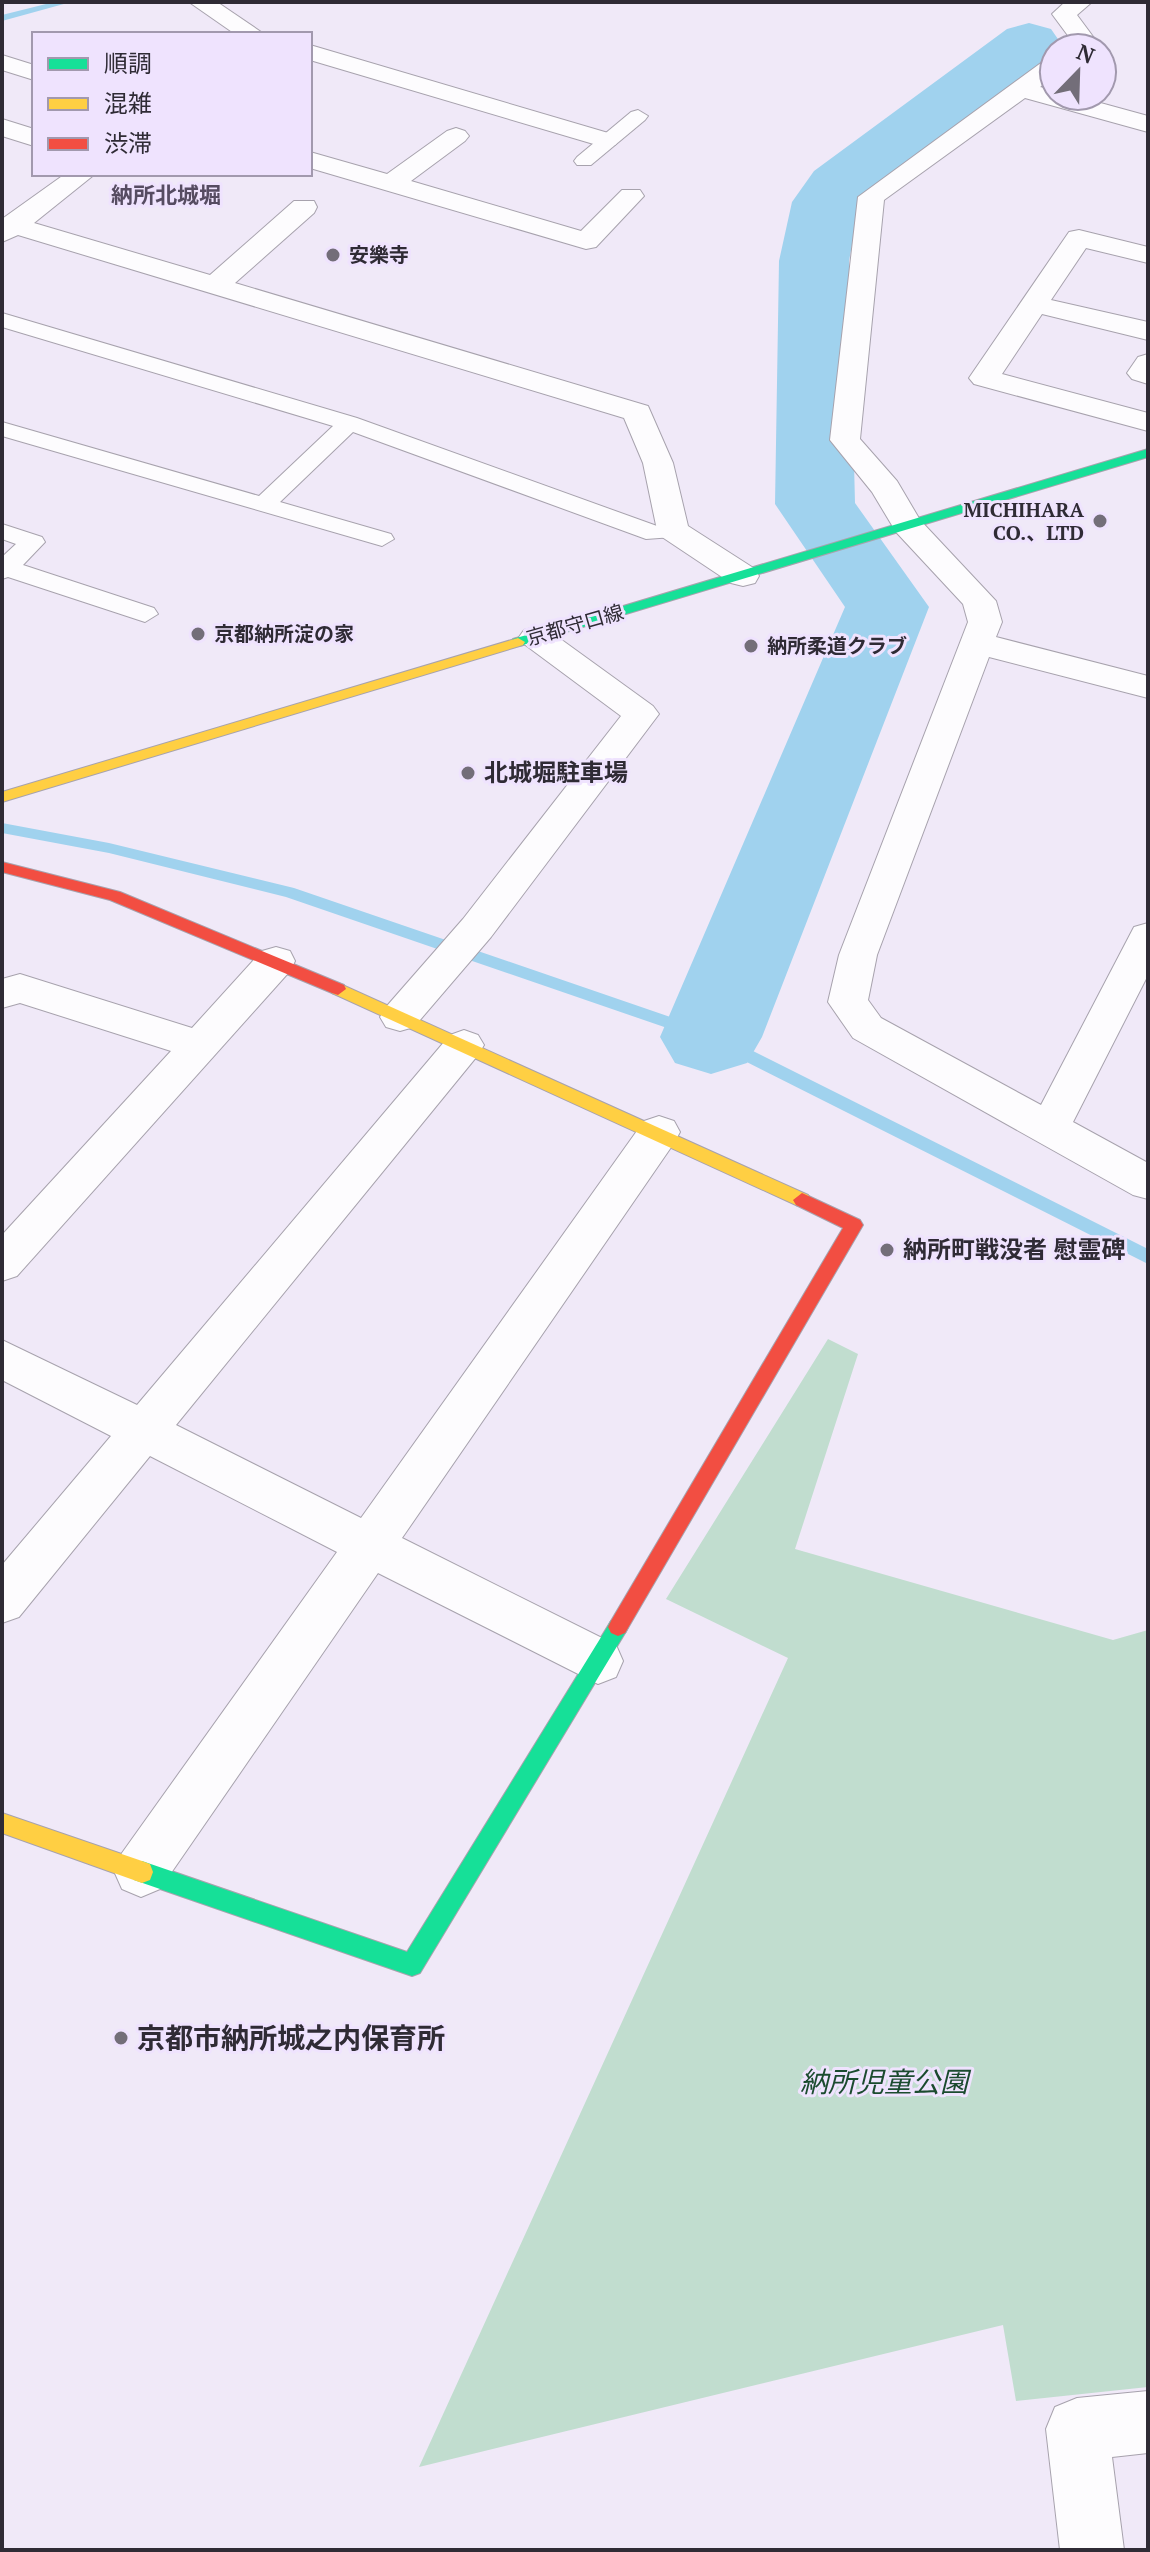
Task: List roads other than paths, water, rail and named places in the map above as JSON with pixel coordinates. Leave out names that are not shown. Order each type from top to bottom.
[{"type":"street","points":[[201,2],[249,32]]},
{"type":"street","points":[[1078,32],[1064,14],[1080,2]]},
{"type":"street","points":[[312,53],[606,140]]},
{"type":"street","points":[[2,62],[32,72]]},
{"type":"street","points":[[1038,77],[871,197],[845,440],[886,488],[899,527],[979,601],[985,622],[858,955],[848,1002],[867,1028],[1148,1183]]},
{"type":"street","points":[[1021,89],[1148,124]]},
{"type":"street","points":[[2,127],[32,137]]},
{"type":"street","points":[[391,184],[456,136]]},
{"type":"street","points":[[312,161],[586,241],[631,196]]},
{"type":"street","points":[[5,227],[79,176]]},
{"type":"street","points":[[216,285],[304,207]]},
{"type":"street","points":[[5,227],[216,285],[637,412],[658,463],[673,530],[743,576]]},
{"type":"street","points":[[1148,255],[1079,238],[984,378],[1148,422]]},
{"type":"street","points":[[1034,304],[1148,331]]},
{"type":"street","points":[[1148,363],[1142,373],[1148,375]]},
{"type":"street","name":"京都守口線","points":[[2,797],[788,564],[899,527],[1148,453]]},
{"type":"street","points":[[408,1007],[477,928],[641,714],[536,637]]},
{"type":"street","points":[[977,643],[1148,687]]},
{"type":"street","points":[[2,867],[115,896],[276,961],[408,1007],[464,1045],[659,1132],[854,1225],[598,1661],[412,1965],[2,1823]]},
{"type":"street","points":[[1049,1128],[1148,937]]},
{"type":"street","points":[[2,1264],[276,961]]},
{"type":"street","points":[[2,994],[20,988],[200,1045]]},
{"type":"street","points":[[2,1601],[464,1045]]},
{"type":"street","points":[[141,1871],[659,1132]]},
{"type":"street","points":[[2,1359],[598,1661]]},
{"type":"street","points":[[1092,2550],[1077,2429],[1148,2422]]},
{"type":"lane","points":[[584,161],[638,116]]},
{"type":"lane","points":[[2,320],[349,423],[655,534],[673,530]]},
{"type":"lane","points":[[264,504],[301,468],[314,460],[349,423]]},
{"type":"lane","points":[[2,429],[382,539]]},
{"type":"lane","points":[[2,531],[33,542],[4,570],[145,614]]},
{"type":"waterway","points":[[2,18],[66,2]]},
{"type":"waterway","points":[[711,1037],[887,607],[815,504],[814,261],[826,202],[838,185],[1029,42]]},
{"type":"waterway","points":[[2,828],[109,848],[289,892],[711,1037],[1148,1257]]},
{"type":"place","name":"安樂寺","points":[[333,255]]},
{"type":"place","name":"MICHIHARA CO.、LTD","points":[[1100,521]]},
{"type":"place","name":"京都納所淀の家","points":[[198,634]]},
{"type":"place","name":"納所柔道クラブ","points":[[751,646]]},
{"type":"place","name":"北城堀駐車場","points":[[468,773]]},
{"type":"place","name":"納所町戦没者 慰霊碑","points":[[887,1250]]},
{"type":"place","name":"京都市納所城之内保育所","points":[[121,2038]]},
{"type":"district","name":"納所北城堀","points":[[166,195]]},
{"type":"park label","name":"納所児童公園","points":[[884,2082]]}]
